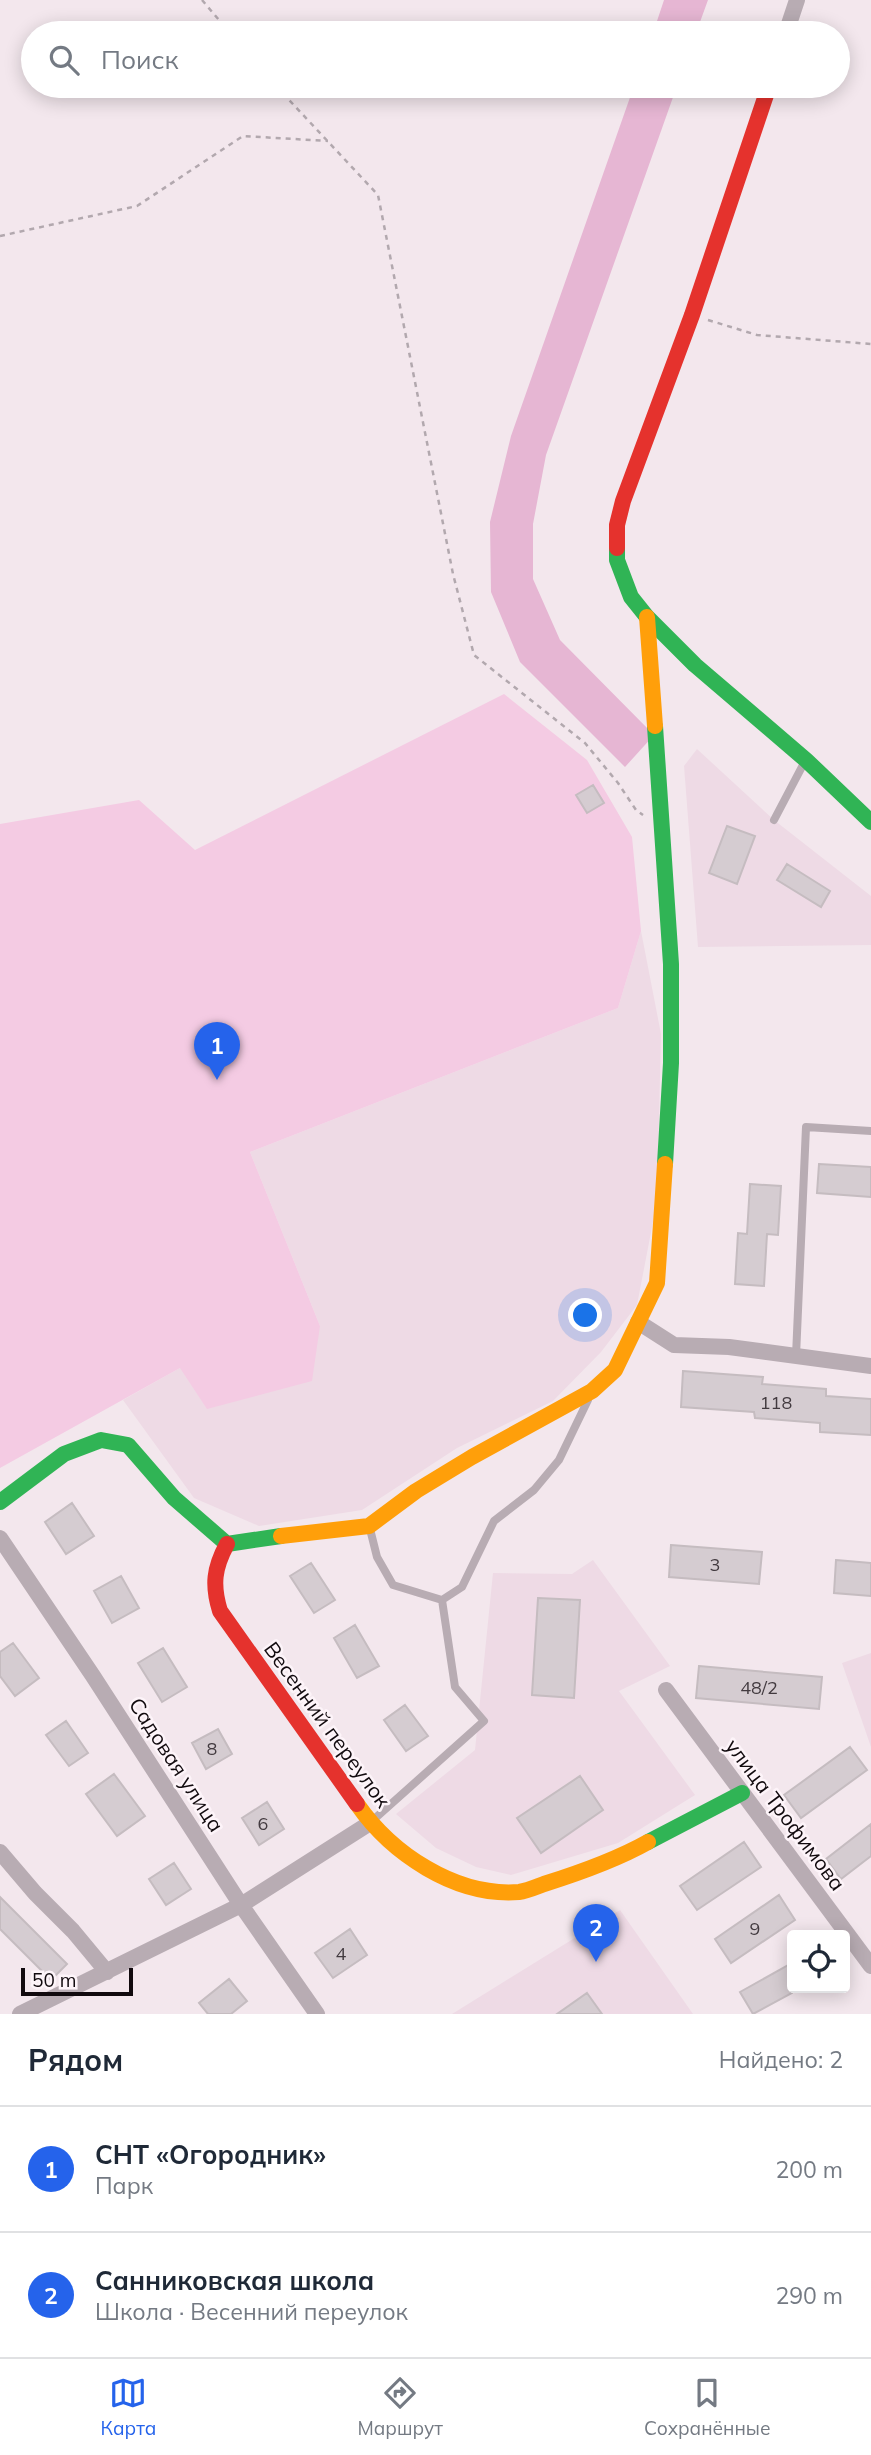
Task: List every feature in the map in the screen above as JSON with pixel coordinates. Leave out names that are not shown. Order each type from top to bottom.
[{"type":"street","points":[[790,21],[797,0]]},
{"type":"street","points":[[765,98],[692,315],[633,472],[617,525],[617,560],[631,597],[647,617],[695,665],[806,760],[871,822]]},
{"type":"street","points":[[0,1502],[64,1454],[101,1440],[128,1445],[174,1498],[227,1544],[369,1526],[416,1491],[472,1457],[592,1391],[615,1370],[657,1283],[671,1063],[671,964],[647,617]]},
{"type":"street","points":[[638,1322],[674,1345],[729,1347],[871,1366]]},
{"type":"street","name":"Садовая улица","points":[[0,1538],[241,1905],[317,2014]]},
{"type":"street","name":"Весенний переулок","points":[[227,1544],[214,1571],[213,1590],[220,1611],[370,1823],[420,1865],[458,1883],[489,1890],[520,1892],[560,1880],[634,1850],[742,1793]]},
{"type":"street","name":"улица Трофимова","points":[[666,1690],[871,1966]]},
{"type":"street","points":[[20,2014],[241,1905],[370,1823]]},
{"type":"street","points":[[0,1852],[34,1894],[73,1931],[107,1972]]},
{"type":"lane","points":[[774,820],[806,760]]},
{"type":"lane","points":[[796,1356],[806,1127],[871,1131]]},
{"type":"lane","points":[[442,1600],[462,1587],[494,1521],[534,1490],[559,1460],[592,1391]]},
{"type":"lane","points":[[369,1526],[377,1557],[393,1585],[442,1600]]},
{"type":"lane","points":[[370,1823],[484,1721],[455,1687],[442,1600]]},
{"type":"path","points":[[202,0],[220,21]]},
{"type":"path","points":[[287,98],[378,195],[453,575],[474,655],[585,743],[636,810],[663,827]]},
{"type":"path","points":[[0,236],[137,206],[243,136],[328,141]]},
{"type":"path","points":[[692,315],[757,335],[871,344]]},
{"type":"shaded area","points":[[664,0],[708,0],[700,21],[657,21]]},
{"type":"shaded area","points":[[630,98],[673,98],[546,455],[533,524],[533,579],[560,640],[654,735],[625,767],[520,662],[491,592],[490,522],[511,436]]},
{"type":"shaded area","points":[[504,694],[587,760],[632,837],[641,931],[618,1008],[250,1152],[320,1326],[312,1381],[207,1409],[180,1368],[0,1468],[0,824],[139,800],[195,850]]},
{"type":"shaded area","points":[[697,749],[774,820],[871,896],[871,945],[698,947],[684,766]]},
{"type":"shaded area","points":[[641,931],[661,1034],[657,1201],[637,1305],[601,1352],[553,1401],[457,1448],[362,1510],[259,1526],[194,1498],[123,1400],[180,1368],[320,1326],[250,1152],[618,1008]]},
{"type":"shaded area","points":[[593,1560],[670,1666],[619,1691],[695,1795],[618,1843],[511,1875],[476,1867],[436,1848],[396,1814],[475,1750],[493,1573],[572,1574]]},
{"type":"shaded area","points":[[871,1653],[871,1747],[842,1663]]},
{"type":"shaded area","points":[[620,1910],[693,2014],[452,2014]]},
{"type":"building","points":[[593,785],[604,803],[587,813],[576,795]]},
{"type":"building","points":[[727,826],[755,836],[737,884],[709,873]]},
{"type":"building","points":[[787,864],[830,891],[821,907],[777,880]]},
{"type":"building","points":[[819,1164],[871,1167],[871,1197],[817,1193]]},
{"type":"building","points":[[750,1184],[781,1186],[778,1235],[767,1234],[764,1286],[735,1284],[738,1233],[747,1234]]},
{"type":"building","points":[[683,1371],[763,1377],[762,1384],[826,1389],[826,1396],[871,1399],[871,1435],[820,1432],[820,1423],[755,1418],[754,1412],[681,1407]]},
{"type":"building","points":[[72,1503],[94,1536],[66,1554],[45,1522]]},
{"type":"building","points":[[671,1545],[762,1552],[759,1584],[669,1577]]},
{"type":"building","points":[[836,1560],[871,1563],[871,1596],[834,1593]]},
{"type":"building","points":[[311,1563],[335,1600],[314,1613],[290,1576]]},
{"type":"building","points":[[121,1576],[139,1608],[112,1623],[94,1591]]},
{"type":"building","points":[[538,1598],[580,1600],[574,1698],[532,1695]]},
{"type":"building","points":[[355,1625],[379,1666],[357,1678],[334,1638]]},
{"type":"building","points":[[13,1643],[39,1678],[15,1696],[0,1676],[0,1652]]},
{"type":"building","points":[[163,1648],[187,1687],[162,1702],[138,1663]]},
{"type":"building","points":[[699,1666],[822,1677],[819,1709],[696,1698]]},
{"type":"building","points":[[405,1705],[428,1736],[406,1751],[384,1720]]},
{"type":"building","points":[[66,1721],[88,1753],[69,1766],[46,1735]]},
{"type":"building","points":[[218,1729],[232,1754],[206,1769],[192,1743]]},
{"type":"building","points":[[850,1747],[867,1770],[801,1818],[784,1795]]},
{"type":"building","points":[[114,1774],[145,1816],[117,1836],[86,1794]]},
{"type":"building","points":[[580,1776],[603,1810],[541,1853],[517,1818]]},
{"type":"building","points":[[267,1802],[284,1829],[259,1845],[242,1818]]},
{"type":"building","points":[[871,1824],[871,1856],[841,1879],[826,1859]]},
{"type":"building","points":[[744,1842],[761,1867],[697,1910],[680,1886]]},
{"type":"building","points":[[174,1863],[191,1889],[166,1905],[149,1879]]},
{"type":"building","points":[[779,1895],[795,1920],[731,1963],[715,1939]]},
{"type":"building","points":[[0,1897],[67,1964],[51,1980],[0,1929]]},
{"type":"building","points":[[350,1929],[367,1955],[333,1978],[315,1953]]},
{"type":"building","points":[[787,1966],[787,1993],[792,1993],[753,2014],[740,1992]]},
{"type":"building","points":[[229,1979],[247,2001],[231,2014],[208,2014],[199,2003]]},
{"type":"building","points":[[587,1993],[602,2014],[557,2014]]},
{"type":"traffic: fast","points":[[617,548],[617,560],[631,597],[647,617],[695,665],[806,760],[871,822]]},
{"type":"traffic: fast","points":[[655,726],[671,964],[671,1063],[665,1164]]},
{"type":"traffic: fast","points":[[0,1502],[64,1454],[101,1440],[128,1445],[174,1498],[227,1544],[281,1536]]},
{"type":"traffic: fast","points":[[648,1842],[742,1793]]},
{"type":"traffic: slow","points":[[647,617],[655,726]]},
{"type":"traffic: slow","points":[[281,1536],[369,1526],[416,1491],[472,1457],[592,1391],[615,1370],[657,1283],[665,1164]]},
{"type":"traffic: slow","points":[[357,1804],[371,1822],[406,1855],[449,1879],[495,1892],[528,1890],[597,1866],[648,1842]]},
{"type":"traffic: jam","points":[[617,548],[617,525],[623,501],[692,315],[765,98]]},
{"type":"traffic: jam","points":[[227,1544],[219,1561],[216,1577],[220,1611],[357,1804]]},
{"type":"place","name":"СНТ «Огородник»","points":[[217,1080]]},
{"type":"place","name":"Санниковская школа","points":[[596,1962]]}]
